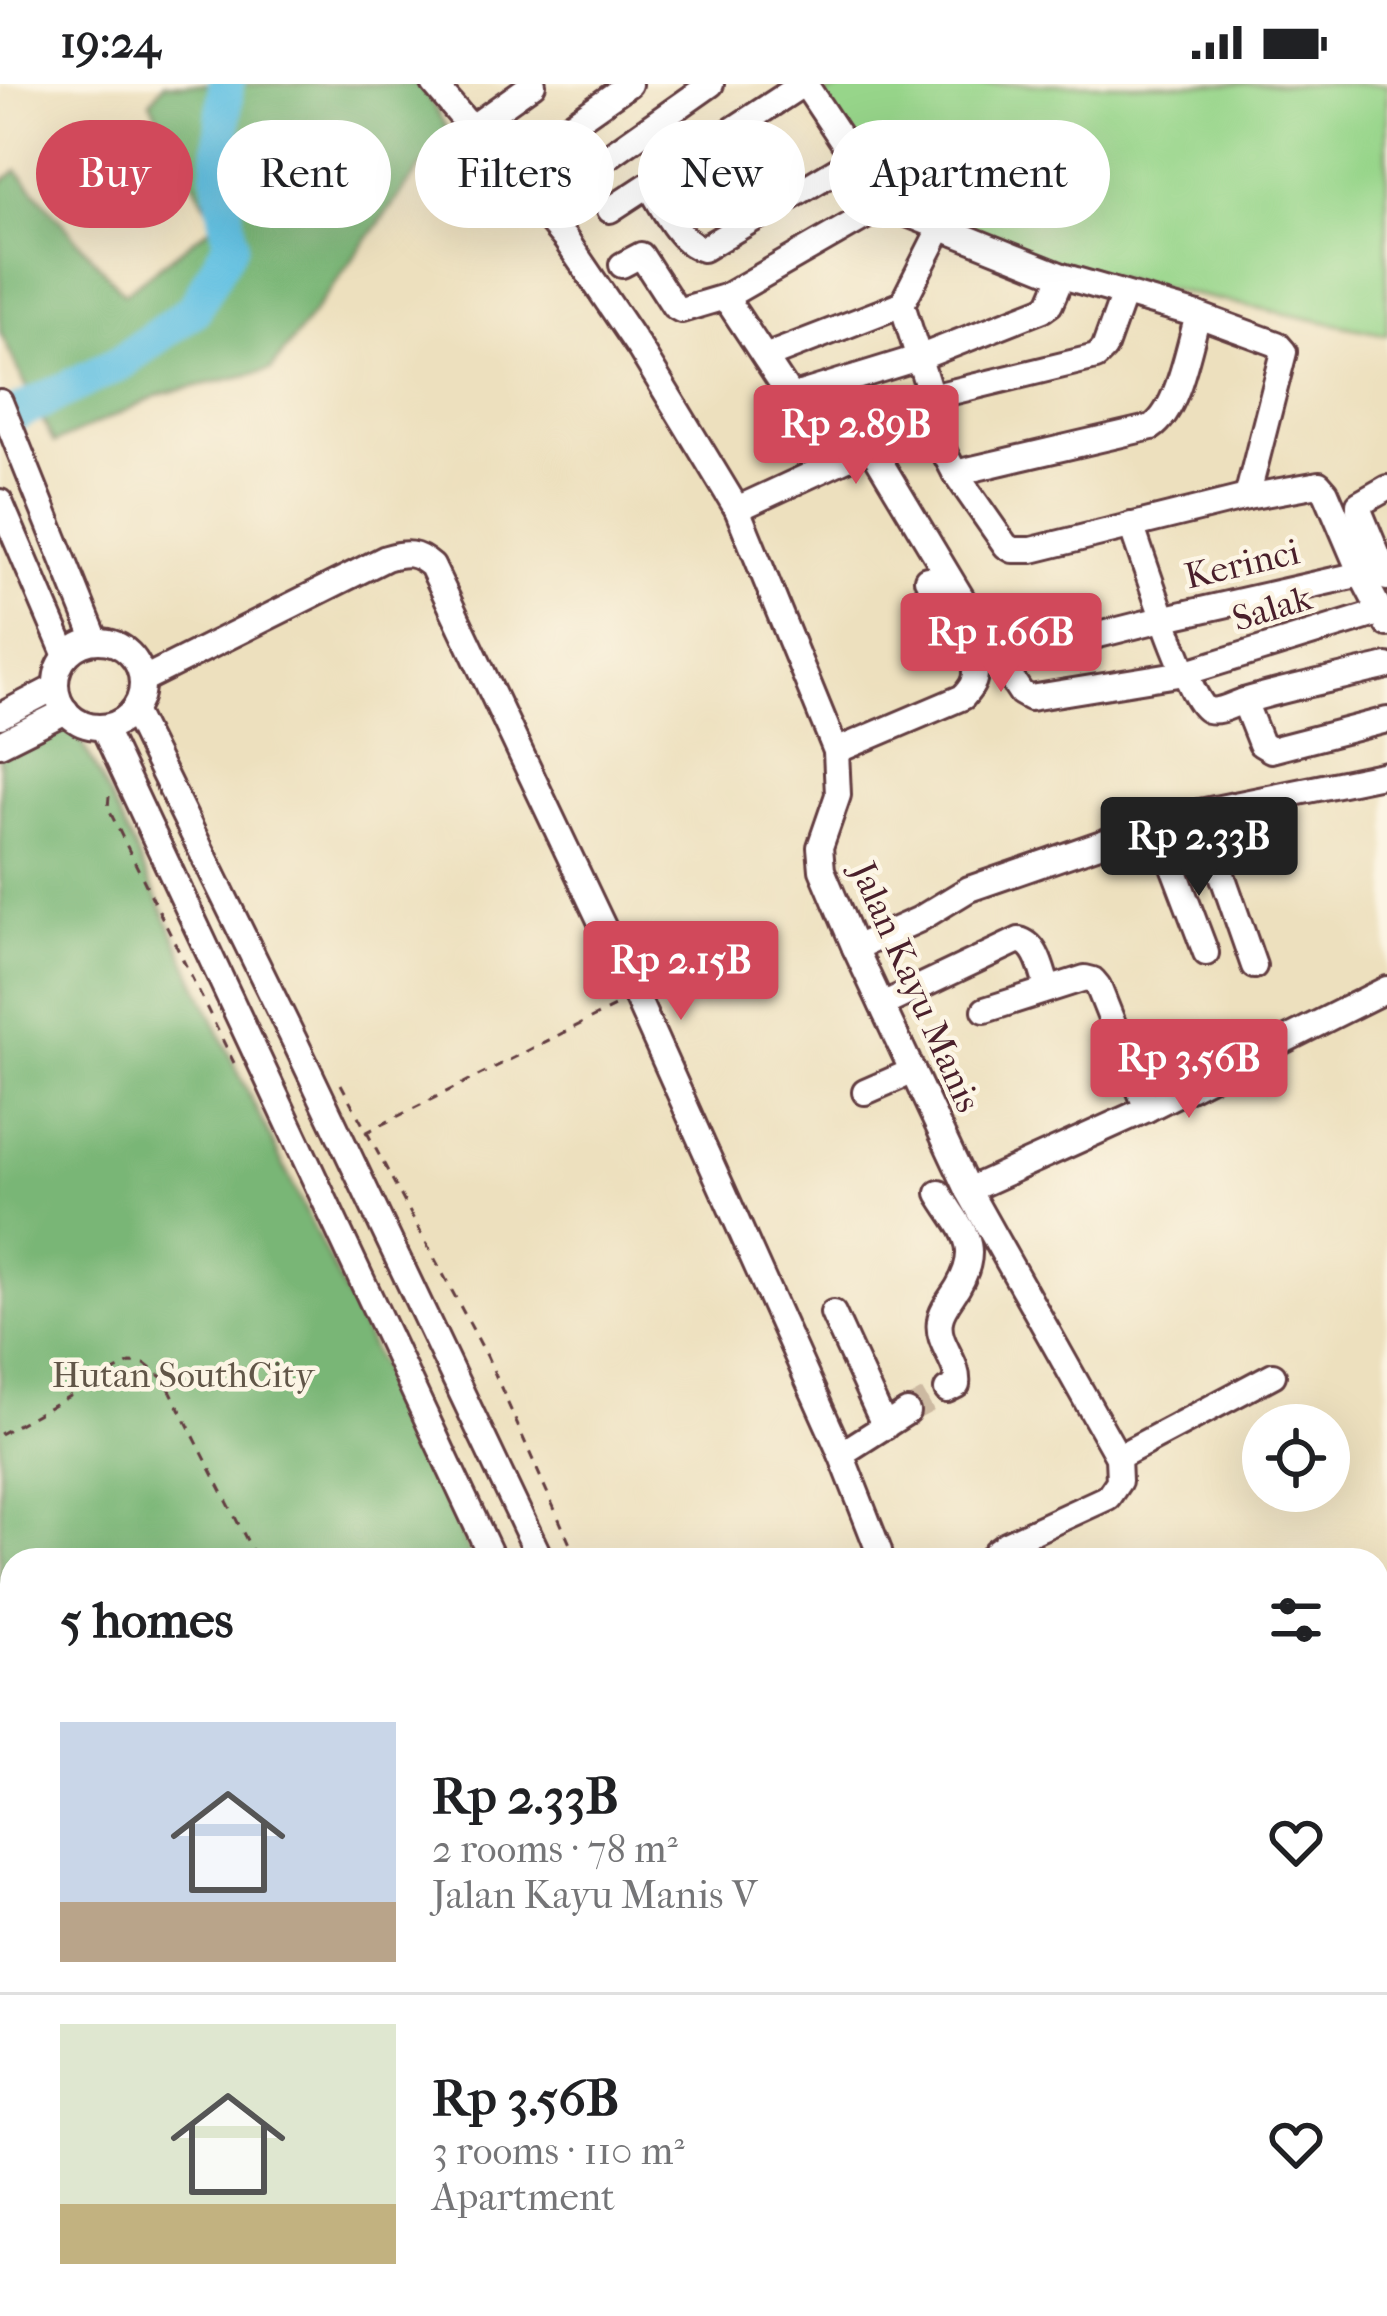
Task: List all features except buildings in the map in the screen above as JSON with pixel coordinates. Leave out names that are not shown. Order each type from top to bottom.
[{"type":"street","points":[[483,120],[533,84]]},
{"type":"street","points":[[578,120],[628,84]]},
{"type":"street","points":[[614,152],[711,84]]},
{"type":"street","points":[[748,120],[804,84],[829,123]]},
{"type":"street","name":"Jalan Kayu Manis","points":[[437,85],[463,120]]},
{"type":"street","name":"Jalan Kayu Manis","points":[[554,228],[640,349],[737,508],[836,752],[838,796],[820,860],[855,948],[968,1190],[1118,1456]]},
{"type":"street","points":[[678,228],[694,248],[703,249],[738,228]]},
{"type":"street","points":[[622,265],[641,255],[681,310],[725,297],[845,228]]},
{"type":"street","points":[[765,356],[902,304],[940,229],[1061,276],[1198,315],[1277,344],[1284,352],[1247,497]]},
{"type":"street","points":[[725,297],[794,396],[921,357],[1043,309],[1050,304],[1061,276]]},
{"type":"street","points":[[931,397],[1096,357],[1104,349],[1124,296]]},
{"type":"street","points":[[902,304],[931,397],[931,428],[955,473],[1000,539],[1013,550],[1032,550],[1319,484],[1379,568]]},
{"type":"street","points":[[955,473],[1152,427],[1173,397],[1198,315]]},
{"type":"street","points":[[0,402],[96,641]]},
{"type":"street","points":[[737,508],[872,447],[931,428]]},
{"type":"street","points":[[872,447],[999,660]]},
{"type":"street","points":[[1384,618],[1379,568],[1359,504],[1387,488]]},
{"type":"street","points":[[0,502],[66,656]]},
{"type":"street","points":[[1131,525],[1184,673],[1204,708],[1218,710],[1387,666]]},
{"type":"street","points":[[142,680],[386,558],[403,552],[419,555],[432,566],[636,996],[841,1454],[878,1548]]},
{"type":"street","name":"Kerinci","points":[[999,660],[1379,568]]},
{"type":"street","points":[[836,752],[962,697],[973,686],[972,657],[927,579]]},
{"type":"street","name":"Salak","points":[[999,660],[1022,693],[1038,699],[1184,673],[1384,618]]},
{"type":"street","points":[[96,641],[127,651],[142,680],[133,711],[103,727],[76,721],[61,699],[57,676],[66,656],[96,641]]},
{"type":"street","points":[[0,716],[61,699]]},
{"type":"street","points":[[0,744],[61,699]]},
{"type":"street","points":[[1244,701],[1267,749],[1387,720]]},
{"type":"street","points":[[133,711],[354,1139],[536,1548]]},
{"type":"street","points":[[103,727],[487,1548]]},
{"type":"street","points":[[855,948],[918,920],[969,889],[1157,824],[1387,774]]},
{"type":"street","points":[[1200,812],[1254,966]]},
{"type":"street","points":[[1157,824],[1206,953]]},
{"type":"street","points":[[882,1006],[1019,940],[1032,947],[1048,989]]},
{"type":"street","points":[[985,1010],[1085,978],[1099,986],[1147,1108]]},
{"type":"street","points":[[968,1190],[1387,989]]},
{"type":"street","points":[[865,1092],[913,1071]]},
{"type":"street","points":[[939,1192],[969,1244],[971,1260],[940,1318],[940,1334],[958,1375],[957,1385],[946,1390]]},
{"type":"street","points":[[833,1312],[885,1427]]},
{"type":"street","points":[[1000,1548],[1108,1497],[1120,1481],[1118,1456],[1273,1375]]},
{"type":"street","points":[[841,1454],[907,1412]]},
{"type":"path","points":[[354,1139],[636,996]]},
{"type":"path","points":[[334,1069],[354,1139],[487,1356],[573,1548]]},
{"type":"path","points":[[0,1435],[130,1363],[145,1364],[165,1380],[251,1548]]},
{"type":"green space","points":[[164,84],[420,84],[442,120],[415,120],[415,175],[391,207],[391,120],[217,120],[217,228],[376,228],[271,370],[162,394],[54,443],[0,332],[0,184],[17,170],[36,192],[36,228],[67,228],[124,294],[216,223],[193,181],[193,120],[160,120],[150,102]]},
{"type":"green space","points":[[853,84],[1387,84],[1387,335],[1037,262],[962,228],[1110,228],[1110,120],[837,120],[821,95]]},
{"type":"green space","name":"Hutan SouthCity","points":[[66,711],[467,1548],[0,1548],[0,744]]},
{"type":"waterway","points":[[0,421],[120,363],[194,309],[231,243],[219,174],[226,84]]},
{"type":"tunnel","points":[[907,1412],[947,1390]]}]
